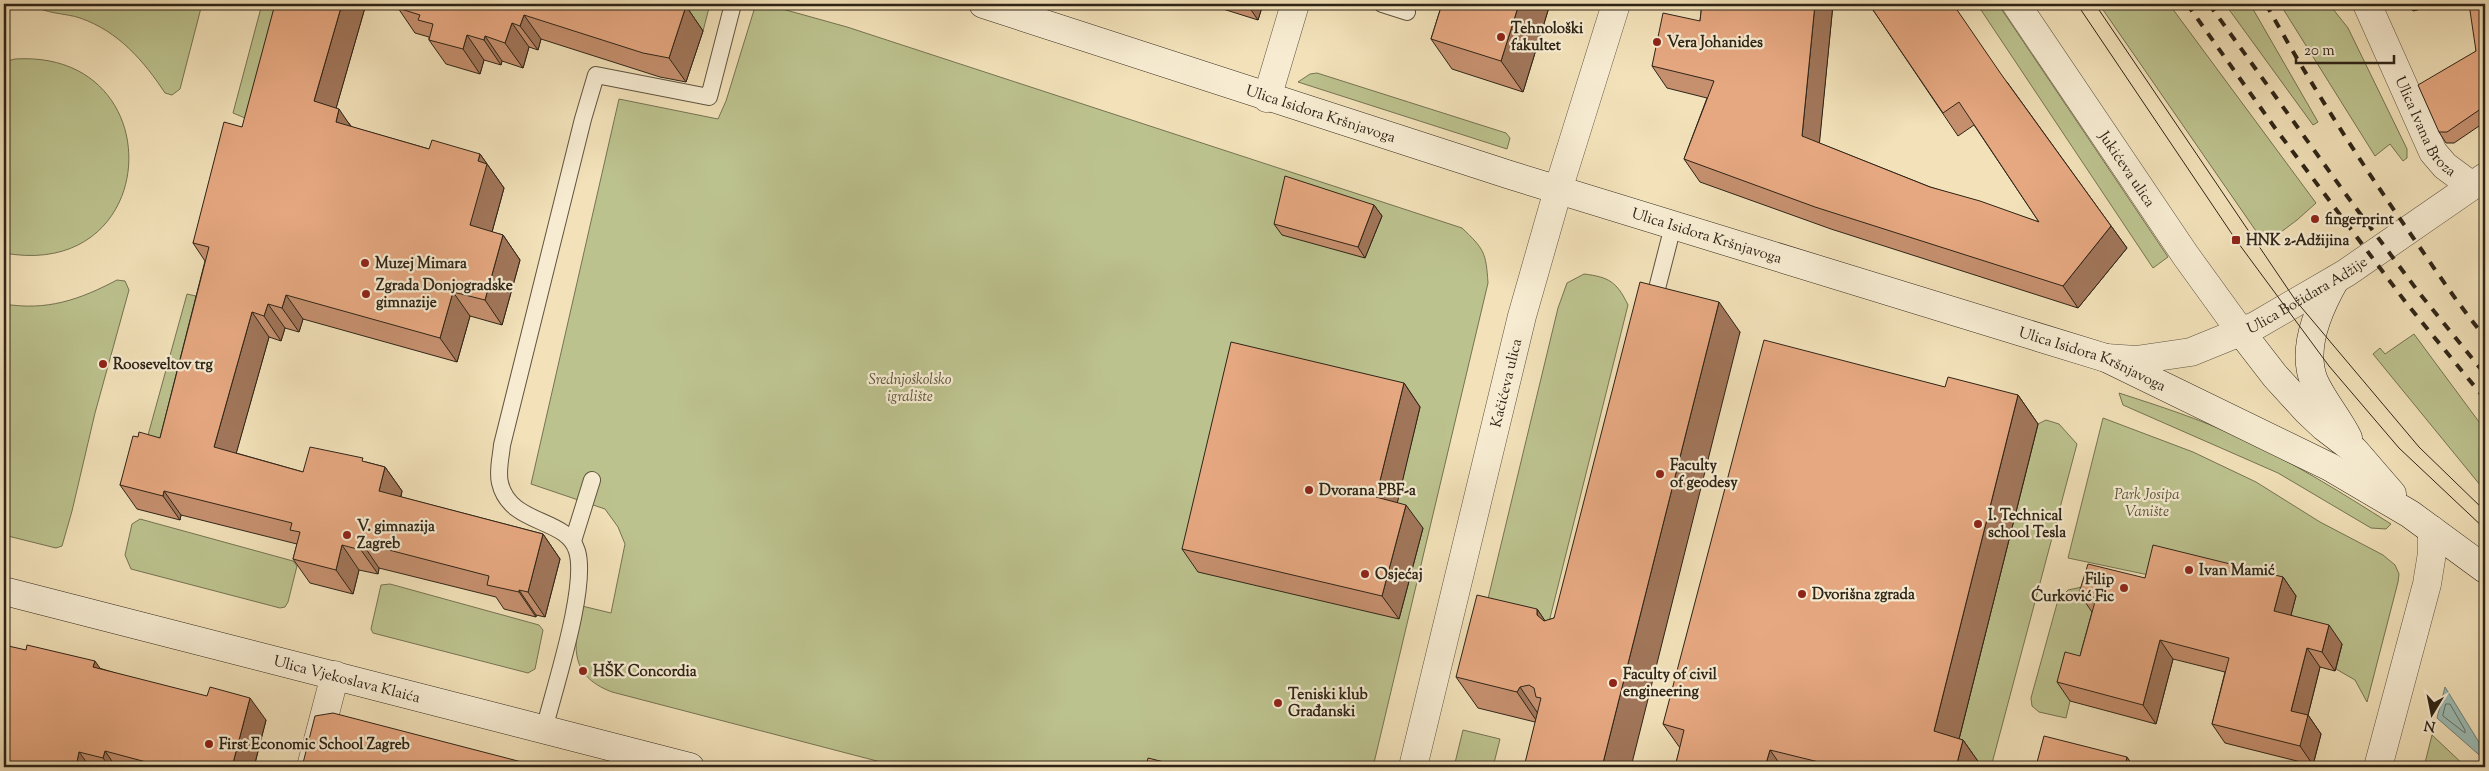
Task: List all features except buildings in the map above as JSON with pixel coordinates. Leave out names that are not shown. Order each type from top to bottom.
[{"type":"main road","name":"Ulica Isidora Kršnjavoga","points":[[983,4],[1267,98],[1558,190],[2106,358],[2330,467],[2421,522]]},
{"type":"main road","points":[[1267,98],[1295,4]]},
{"type":"main road","name":"Kačićeva ulica","points":[[1413,767],[1518,335],[1558,190],[1616,4]]},
{"type":"main road","name":"Jukićeva ulica","points":[[2016,4],[2186,256],[2241,332],[2275,376],[2306,411],[2354,450]]},
{"type":"main road","name":"Ulica Ivana Broza","points":[[2367,4],[2433,152],[2446,166],[2481,187]]},
{"type":"main road","name":"Ulica Božidara Adžije","points":[[2106,358],[2136,360],[2172,356],[2208,347],[2241,332],[2335,280],[2481,187]]},
{"type":"main road","points":[[2335,280],[2311,342],[2311,368],[2318,388],[2339,421],[2354,450],[2421,522],[2485,569]]},
{"type":"main road","points":[[2378,767],[2427,584],[2432,553],[2421,522]]},
{"type":"main road","name":"Ulica Vjekoslava Klaića","points":[[4,591],[690,767]]},
{"type":"main road","points":[[311,767],[335,675]]},
{"type":"lane","points":[[544,730],[568,636],[580,573],[577,551],[573,541],[560,531],[526,516],[508,502],[500,483],[500,465],[502,445],[588,102],[596,75],[709,97],[733,4]]},
{"type":"lane","points":[[1382,4],[1406,12]]},
{"type":"lane","points":[[1648,320],[1673,226]]},
{"type":"lane","points":[[573,541],[592,480]]},
{"type":"green space","points":[[33,4],[202,4],[180,89],[172,95],[165,93],[129,48],[94,24],[74,16],[49,12]]},
{"type":"green space","points":[[262,4],[289,4],[245,118],[233,113]]},
{"type":"green space","points":[[609,4],[710,4],[703,31]]},
{"type":"green space","points":[[1977,4],[1998,4],[2168,257],[2153,268]]},
{"type":"green space","points":[[2099,4],[2169,4],[2316,203],[2265,244]]},
{"type":"green space","points":[[2225,4],[2250,4],[2318,122],[2313,125]]},
{"type":"green space","points":[[2280,4],[2329,4],[2348,28],[2407,149],[2407,158],[2403,161],[2390,144],[2375,156]]},
{"type":"green space","name":"Srednjoškolsko igralište","points":[[768,5],[847,27],[1462,228],[1479,246],[1485,258],[1488,283],[1373,767],[900,767],[612,692],[597,685],[587,677],[577,657],[576,645],[582,606],[611,613],[625,544],[618,527],[605,509],[531,484],[619,99],[718,119],[726,101],[754,10]]},
{"type":"green space","points":[[15,59],[66,66],[102,89],[123,124],[129,163],[119,202],[95,234],[57,253],[4,253],[4,62]]},
{"type":"green space","points":[[1317,73],[1506,133],[1510,138],[1507,149],[1298,82],[1310,74]]},
{"type":"green space","points":[[1584,274],[1600,277],[1611,282],[1620,291],[1628,305],[1549,622],[1486,607],[1558,308],[1567,283]]},
{"type":"green space","points":[[117,280],[125,281],[129,290],[95,413],[62,546],[56,548],[4,535],[4,304],[20,306],[49,305],[76,298]]},
{"type":"green space","points":[[187,294],[196,296],[173,453],[145,446]]},
{"type":"green space","points":[[2414,334],[2485,430],[2485,491],[2373,354],[2380,348],[2385,354]]},
{"type":"green space","points":[[2119,393],[2224,430],[2258,446],[2316,478],[2391,524],[2386,529],[2371,528],[2278,473],[2123,405]]},
{"type":"green space","name":"Park Josipa Vanište","points":[[2103,418],[2193,452],[2256,482],[2320,522],[2383,555],[2395,565],[2399,574],[2398,582],[2367,702],[2355,680],[2336,669],[2342,644],[2163,578],[2068,558]]},
{"type":"green space","points":[[2046,420],[2059,424],[2077,444],[1991,767],[1979,767],[1954,759],[2038,424]]},
{"type":"green space","points":[[140,519],[293,561],[297,566],[288,602],[285,607],[280,608],[131,569],[125,555],[132,524]]},
{"type":"green space","points":[[2101,583],[2109,616],[2070,701],[2066,718],[2039,712],[2032,706],[2031,698],[2058,600],[2068,590]]},
{"type":"green space","points":[[390,584],[539,625],[543,630],[535,669],[528,673],[373,633],[371,629],[381,585]]},
{"type":"green space","points":[[1463,730],[1500,739],[1493,767],[1454,767]]},
{"type":"green space","points":[[2432,735],[2466,767],[2424,767]]},
{"type":"water","points":[[2445,687],[2485,752],[2485,760],[2437,718]]},
{"type":"tram line","points":[[2077,4],[2236,240],[2329,366],[2399,448],[2485,529]]},
{"type":"tram line","points":[[2095,4],[2296,301],[2419,447],[2485,511]]},
{"type":"railway","points":[[2187,4],[2275,128],[2407,304],[2485,399]]},
{"type":"railway","points":[[2209,4],[2420,294],[2485,374]]},
{"type":"railway","points":[[2266,4],[2315,89],[2368,172],[2444,282],[2485,337]]},
{"type":"place","name":"Tehnološki fakultet","points":[[1501,37]]},
{"type":"place","name":"Vera Johanides","points":[[1657,42]]},
{"type":"place","name":"fingerprint","points":[[2315,219]]},
{"type":"place","name":"HNK 2-Adžijina","points":[[2236,240]]},
{"type":"place","name":"Muzej Mimara","points":[[365,263]]},
{"type":"place","name":"Zgrada Donjogradske gimnazije","points":[[366,294]]},
{"type":"place","name":"Rooseveltov trg","points":[[103,364]]},
{"type":"place","name":"Faculty of geodesy","points":[[1660,474]]},
{"type":"place","name":"Dvorana PBF-a","points":[[1309,490]]},
{"type":"place","name":"I. Technical school Tesla","points":[[1978,524]]},
{"type":"place","name":"V. gimnazija Zagreb","points":[[347,535]]},
{"type":"place","name":"Ivan Mamić","points":[[2189,570]]},
{"type":"place","name":"Osjećaj","points":[[1365,574]]},
{"type":"place","name":"Filip Ćurković Fic","points":[[2124,588]]},
{"type":"place","name":"Dvorišna zgrada","points":[[1802,594]]},
{"type":"place","name":"HŠK Concordia","points":[[583,671]]},
{"type":"place","name":"Faculty of civil engineering","points":[[1613,683]]},
{"type":"place","name":"Teniski klub Građanski","points":[[1278,703]]},
{"type":"place","name":"First Economic School Zagreb","points":[[209,744]]}]
